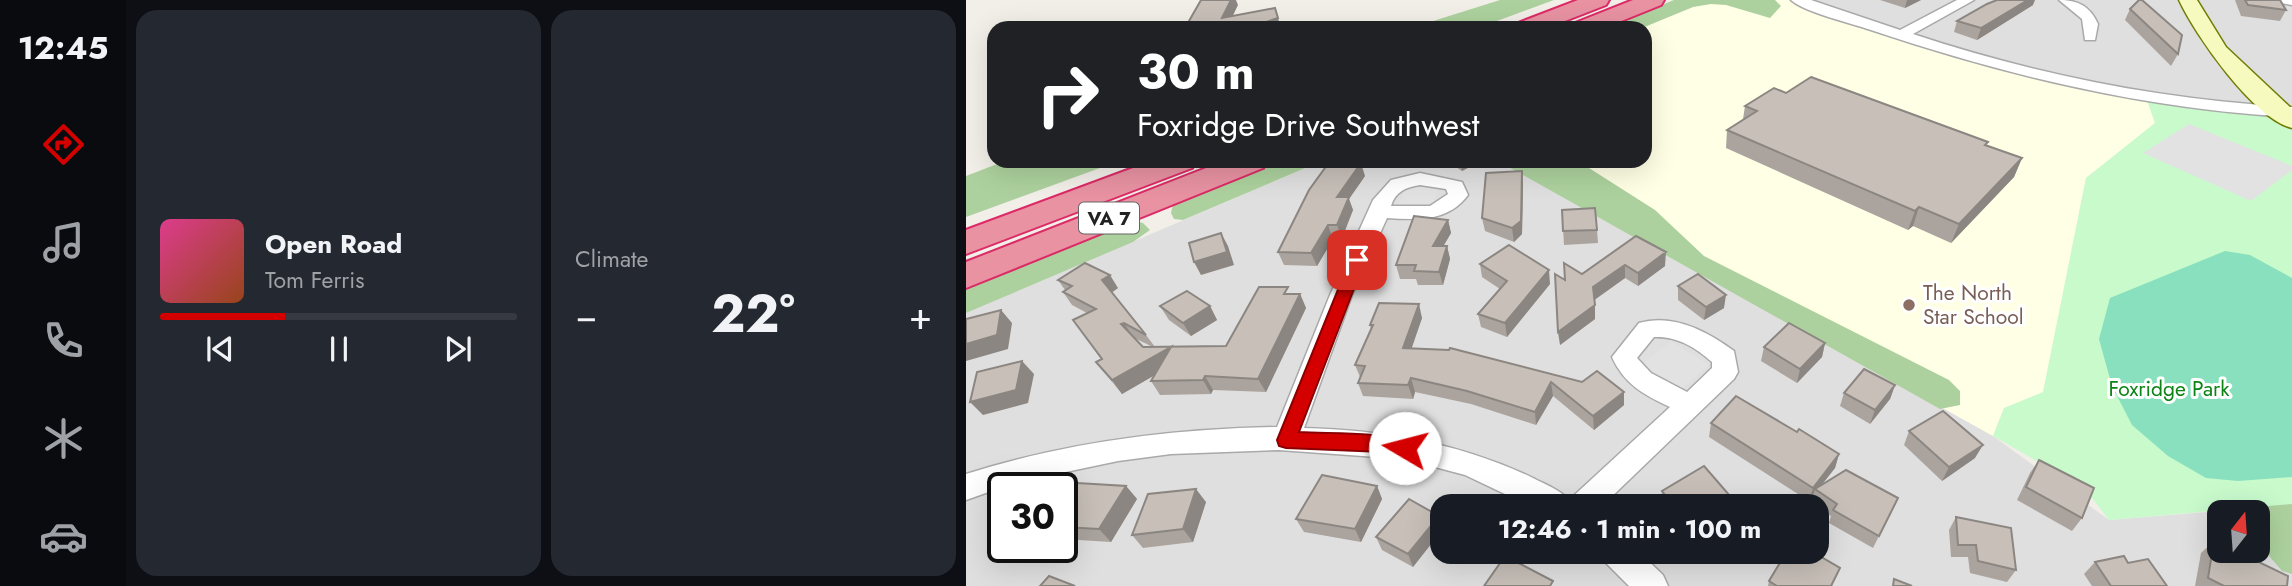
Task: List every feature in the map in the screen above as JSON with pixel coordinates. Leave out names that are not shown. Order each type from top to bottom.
[{"type":"highway","points":[[1544,21],[1598,0]]},
{"type":"highway","points":[[1600,21],[1653,0]]},
{"type":"highway","name":"VA 7","points":[[966,243],[1163,168]]},
{"type":"highway","name":"VA 7","points":[[966,276],[1235,168]]},
{"type":"main road","points":[[2188,0],[2215,43],[2288,115]]},
{"type":"street","points":[[1798,0],[1981,62],[2117,94],[2180,105],[2288,115]]},
{"type":"street","points":[[1899,36],[1967,0]]},
{"type":"street","points":[[2066,0],[2089,17],[2093,27],[2090,37]]},
{"type":"street","points":[[2285,0],[2292,1]]},
{"type":"street","points":[[1286,440],[1341,295],[1380,212]]},
{"type":"street","points":[[1594,494],[1688,404]]},
{"type":"street","points":[[966,486],[1070,457],[1114,448],[1162,443],[1286,440],[1383,444],[1426,453],[1504,478],[1534,494]]},
{"type":"street","points":[[1629,564],[1652,586]]},
{"type":"shaded area","name":"The North Star School","points":[[1711,0],[1797,0],[1916,42],[2147,100],[2155,123],[2086,178],[2043,393],[2004,408],[1993,436],[1513,168],[1652,168],[1652,24]]},
{"type":"shaded area","points":[[1797,0],[2292,0],[2292,121],[2084,88]]},
{"type":"shaded area","points":[[2189,124],[2292,166],[2292,170],[2251,201],[2143,153]]},
{"type":"shaded area","points":[[1306,168],[1513,168],[1993,436],[2109,520],[2207,512],[2207,564],[2270,564],[2270,507],[2292,505],[2292,586],[966,586],[966,313]]},
{"type":"shaded area","points":[[1406,187],[1439,187],[1433,206],[1398,206]]},
{"type":"shaded area","points":[[1671,341],[1709,365],[1679,391],[1641,365]]},
{"type":"green space","points":[[1500,0],[1554,0],[1497,21],[1433,21]]},
{"type":"green space","points":[[1674,0],[1775,0],[1781,6],[1770,18],[1726,5],[1711,4],[1693,7],[1652,24],[1652,21],[1622,21]]},
{"type":"green space","name":"Foxridge Park","points":[[2147,100],[2280,111],[2292,121],[2292,504],[2270,506],[2270,500],[2207,500],[2207,511],[2109,520],[2085,489],[1993,436],[2004,408],[2043,392],[2086,178],[2155,123]]},
{"type":"green space","points":[[987,168],[1100,168],[966,217],[966,176]]},
{"type":"green space","points":[[1258,168],[1306,168],[1183,220],[1174,219],[1171,213],[1173,204]]},
{"type":"green space","points":[[1510,168],[1589,168],[1655,210],[1704,256],[1949,380],[1960,391],[1960,405],[1940,409]]},
{"type":"green space","points":[[1130,220],[1143,223],[1150,230],[1133,242],[966,313],[966,287]]},
{"type":"green space","points":[[2225,251],[2250,255],[2292,278],[2292,477],[2238,481],[2206,478],[2168,456],[2132,425],[2112,386],[2099,339],[2110,298]]},
{"type":"green space","points":[[2292,499],[2292,574],[2282,571],[2270,557],[2270,501]]},
{"type":"building","points":[[1201,0],[1231,0],[1222,18],[1275,8],[1278,18],[1269,21],[1189,21]]},
{"type":"building","points":[[1997,0],[2028,0],[1981,28],[1957,21],[1987,4]]},
{"type":"building","points":[[2139,0],[2182,35],[2178,54],[2130,9]]},
{"type":"building","points":[[2245,0],[2280,0],[2286,10],[2248,5]]},
{"type":"building","points":[[1811,77],[1988,142],[1985,145],[2022,158],[1959,224],[1919,207],[1915,211],[1727,130],[1757,111],[1745,106],[1774,88],[1786,93]]},
{"type":"building","points":[[1325,168],[1357,168],[1337,197],[1349,197],[1337,225],[1328,225],[1311,253],[1278,252],[1309,190]]},
{"type":"building","points":[[1522,171],[1521,221],[1512,228],[1482,218],[1486,173]]},
{"type":"building","points":[[1595,208],[1597,230],[1563,231],[1562,210]]},
{"type":"building","points":[[1414,216],[1448,220],[1433,246],[1447,246],[1439,272],[1414,271],[1416,265],[1396,265]]},
{"type":"building","points":[[1221,233],[1227,252],[1194,262],[1189,243]]},
{"type":"building","points":[[1636,236],[1666,252],[1638,273],[1625,265],[1593,287],[1595,305],[1558,332],[1555,274],[1565,280],[1564,263],[1582,274]]},
{"type":"building","points":[[1509,245],[1549,270],[1505,323],[1478,314],[1507,281],[1480,264]]},
{"type":"building","points":[[1085,263],[1110,275],[1102,280],[1146,335],[1124,323],[1121,324],[1143,347],[1226,346],[1259,287],[1288,287],[1284,294],[1300,294],[1258,379],[1205,376],[1203,380],[1151,381],[1171,347],[1112,380],[1096,362],[1102,359],[1073,320],[1096,309],[1063,292],[1072,286],[1058,280]]},
{"type":"building","points":[[1698,274],[1726,295],[1706,307],[1678,286]]},
{"type":"building","points":[[1187,291],[1210,306],[1183,323],[1160,306]]},
{"type":"building","points":[[1379,303],[1419,304],[1403,348],[1450,348],[1582,382],[1597,371],[1624,392],[1593,416],[1551,382],[1535,412],[1467,391],[1411,378],[1408,385],[1358,383],[1365,366],[1355,365],[1373,325],[1370,325]]},
{"type":"building","points":[[1001,310],[997,335],[966,344],[966,319]]},
{"type":"building","points":[[1789,323],[1825,343],[1800,369],[1764,347]]},
{"type":"building","points":[[1022,361],[1016,390],[970,402],[977,372]]},
{"type":"building","points":[[1864,369],[1895,385],[1875,410],[1844,393]]},
{"type":"building","points":[[1736,396],[1797,432],[1799,429],[1839,454],[1813,488],[1711,423]]},
{"type":"building","points":[[1943,411],[1983,445],[1949,467],[1909,431]]},
{"type":"building","points":[[2039,460],[2094,488],[2082,518],[2026,487]]},
{"type":"building","points":[[1704,466],[1728,494],[1664,494],[1662,491]]},
{"type":"building","points":[[1846,470],[1898,498],[1879,536],[1833,510],[1837,504],[1829,499],[1829,494],[1822,494],[1815,489]]},
{"type":"building","points":[[1322,475],[1377,486],[1355,529],[1296,519]]},
{"type":"building","points":[[1078,483],[1126,486],[1099,529],[1078,528]]},
{"type":"building","points":[[1196,489],[1183,529],[1132,535],[1148,494]]},
{"type":"building","points":[[1409,499],[1430,511],[1430,527],[1408,554],[1376,537]]},
{"type":"building","points":[[1956,517],[2011,528],[2016,570],[1978,561],[1976,545],[1958,545]]},
{"type":"building","points":[[2124,556],[2128,563],[2148,559],[2167,586],[2111,586],[2095,562]]},
{"type":"building","points":[[1829,562],[1840,568],[1831,586],[1777,586],[1769,581],[1779,564],[1829,564]]},
{"type":"building","points":[[1499,564],[1520,564],[1553,581],[1550,586],[1484,586]]},
{"type":"building","points":[[2210,564],[2263,564],[2288,576],[2287,586],[2224,586],[2208,578]]},
{"type":"building","points":[[1049,576],[1075,586],[1040,586]]},
{"type":"building","points":[[1894,579],[1912,586],[1893,586]]},
{"type":"place","name":"The North Star School","points":[[1909,305]]},
{"type":"route","points":[[1357,260],[1286,440],[1383,444],[1405,448]]}]
